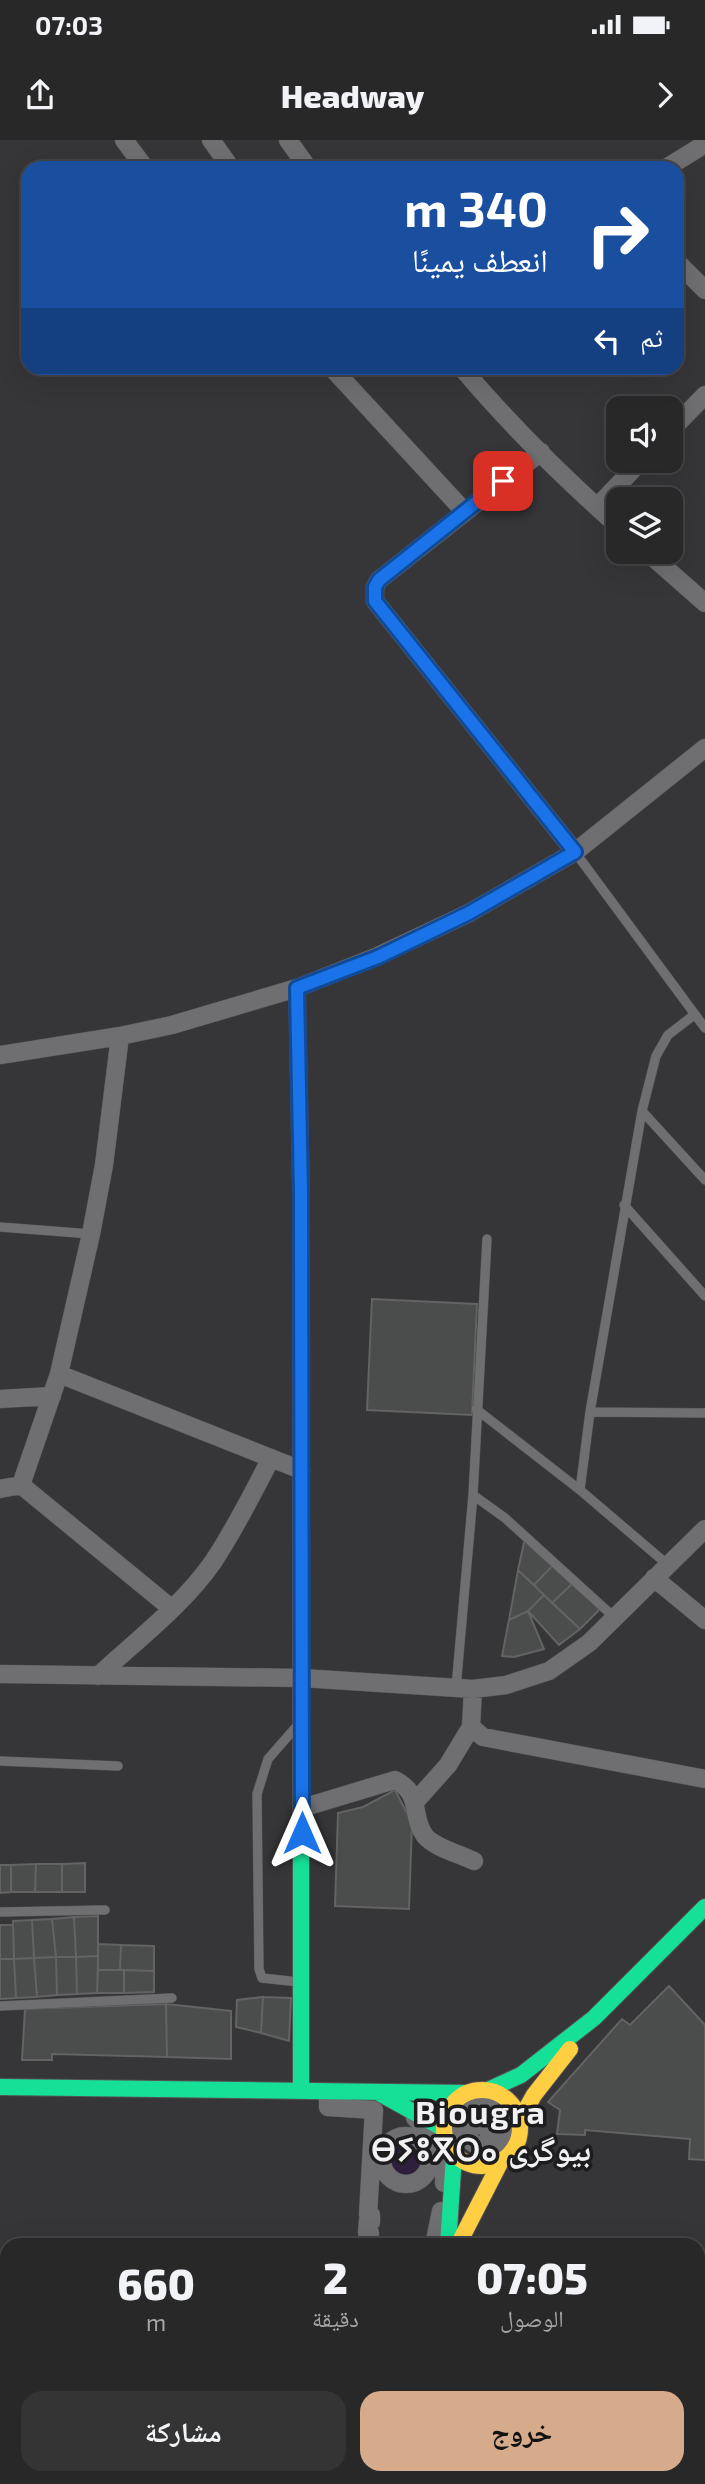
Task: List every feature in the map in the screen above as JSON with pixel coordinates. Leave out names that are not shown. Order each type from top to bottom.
[{"type":"street","points":[[124,140],[140,161]]},
{"type":"street","points":[[211,140],[226,161]]},
{"type":"street","points":[[288,140],[303,161]]},
{"type":"street","points":[[677,161],[705,144]]},
{"type":"street","points":[[684,269],[705,290]]},
{"type":"street","points":[[338,375],[464,511]]},
{"type":"street","points":[[468,375],[606,515]]},
{"type":"street","points":[[683,418],[705,395]]},
{"type":"street","points":[[541,452],[379,580],[375,587],[375,601],[575,852]]},
{"type":"street","points":[[597,507],[630,473]]},
{"type":"street","points":[[661,564],[705,603]]},
{"type":"street","points":[[0,1055],[172,1025],[297,988],[378,957],[457,918],[575,852],[705,748]]},
{"type":"street","points":[[297,988],[301,1192],[301,2090]]},
{"type":"street","points":[[22,1485],[59,1374],[91,1234],[104,1165],[120,1036]]},
{"type":"street","points":[[59,1374],[301,1470]]},
{"type":"street","points":[[0,1399],[52,1396]]},
{"type":"street","points":[[98,1676],[190,1590],[212,1562],[237,1522],[271,1458]]},
{"type":"street","points":[[0,1489],[22,1485],[171,1608]]},
{"type":"street","points":[[0,1674],[302,1678],[465,1689],[506,1685],[549,1671],[589,1643],[705,1529]]},
{"type":"street","points":[[654,1578],[705,1619]]},
{"type":"street","points":[[415,1802],[448,1765],[471,1727],[465,1689]]},
{"type":"street","points":[[471,1727],[483,1737],[705,1779]]},
{"type":"street","points":[[302,1808],[395,1780],[407,1786],[415,1802],[423,1833],[430,1841],[474,1861]]},
{"type":"street","points":[[0,2087],[466,2093],[488,2090],[521,2076],[594,2018],[705,1907]]},
{"type":"street","points":[[520,2120],[534,2095],[594,2018]]},
{"type":"street","points":[[462,2238],[501,2161],[517,2144],[521,2128],[516,2109],[508,2100],[488,2090]]},
{"type":"street","points":[[376,2091],[444,2129]]},
{"type":"street","points":[[466,2093],[449,2108],[444,2129],[449,2147],[461,2160],[477,2166],[494,2165],[501,2161]]},
{"type":"street","points":[[369,2238],[374,2110],[328,2107],[328,2096],[381,2101],[411,2115],[428,2132],[438,2152],[445,2176],[435,2238]]},
{"type":"street","points":[[448,2238],[454,2155]]},
{"type":"lane","points":[[575,852],[705,1028]]},
{"type":"lane","points":[[580,1490],[590,1412],[642,1111],[656,1056],[668,1035],[694,1015]]},
{"type":"lane","points":[[642,1111],[705,1180]]},
{"type":"lane","points":[[624,1205],[705,1296]]},
{"type":"lane","points":[[0,1227],[91,1234]]},
{"type":"lane","points":[[465,1689],[476,1409],[487,1239]]},
{"type":"lane","points":[[476,1409],[580,1490],[668,1565]]},
{"type":"lane","points":[[590,1412],[705,1413]]},
{"type":"lane","points":[[473,1495],[505,1518],[615,1618]]},
{"type":"lane","points":[[301,1720],[268,1759],[257,1794],[259,1969],[262,1978],[268,1980],[301,1983]]},
{"type":"lane","points":[[0,1761],[118,1766]]},
{"type":"lane","points":[[0,1912],[106,1910]]},
{"type":"lane","points":[[0,2006],[172,1998]]},
{"type":"shaded area","points":[[406,2136],[423,2143],[430,2160],[423,2177],[406,2184],[389,2177],[382,2160],[389,2143]]},
{"type":"building","points":[[372,1299],[477,1304],[472,1415],[367,1410]]},
{"type":"building","points":[[525,1538],[553,1565],[534,1585],[518,1570]]},
{"type":"building","points":[[553,1565],[573,1583],[552,1603],[534,1585]]},
{"type":"building","points":[[518,1570],[544,1595],[528,1611],[509,1620]]},
{"type":"building","points":[[573,1583],[600,1609],[580,1629],[552,1603]]},
{"type":"building","points":[[544,1595],[580,1629],[559,1645],[528,1611]]},
{"type":"building","points":[[528,1611],[544,1649],[514,1657],[502,1656],[509,1620]]},
{"type":"building","points":[[395,1790],[412,1823],[409,1909],[335,1906],[338,1813],[363,1807]]},
{"type":"building","points":[[85,1863],[85,1892],[62,1892],[62,1864]]},
{"type":"building","points":[[36,1864],[35,1892],[11,1892],[11,1865]]},
{"type":"building","points":[[36,1864],[62,1864],[62,1892],[35,1892]]},
{"type":"building","points":[[0,1865],[11,1865],[11,1892],[0,1893]]},
{"type":"building","points":[[98,1916],[98,1956],[76,1957],[74,1917]]},
{"type":"building","points":[[74,1917],[76,1957],[56,1957],[52,1919]]},
{"type":"building","points":[[52,1919],[56,1957],[34,1958],[32,1920]]},
{"type":"building","points":[[32,1920],[34,1958],[14,1959],[13,1921]]},
{"type":"building","points":[[0,1925],[13,1925],[14,1959],[0,1959]]},
{"type":"building","points":[[98,1944],[121,1945],[120,1970],[98,1970]]},
{"type":"building","points":[[121,1945],[154,1946],[154,1971],[120,1970]]},
{"type":"building","points":[[98,1956],[97,1993],[77,1994],[76,1957]]},
{"type":"building","points":[[56,1957],[57,1995],[37,1997],[34,1958]]},
{"type":"building","points":[[56,1957],[76,1957],[77,1994],[57,1995]]},
{"type":"building","points":[[34,1958],[37,1997],[16,1998],[14,1959]]},
{"type":"building","points":[[0,1959],[14,1959],[16,1998],[0,1999]]},
{"type":"building","points":[[98,1970],[124,1970],[124,1993],[97,1993]]},
{"type":"building","points":[[124,1970],[154,1971],[154,1992],[124,1993]]},
{"type":"building","points":[[669,1986],[705,2025],[705,2160],[689,2159],[690,2139],[585,2130],[585,2135],[557,2134],[560,2110],[548,2102],[622,2019],[630,2025]]},
{"type":"building","points":[[263,1997],[261,2033],[236,2027],[237,2000]]},
{"type":"building","points":[[263,1997],[291,1998],[289,2041],[261,2033]]},
{"type":"building","points":[[166,2004],[167,2057],[52,2054],[52,2060],[22,2060],[25,2009]]},
{"type":"building","points":[[166,2004],[231,2011],[231,2059],[167,2057]]},
{"type":"traffic: fast","points":[[297,988],[301,1192],[301,1581]]},
{"type":"traffic: fast","points":[[301,1758],[301,2090]]},
{"type":"traffic: fast","points":[[488,2090],[521,2075],[594,2018],[705,1907]]},
{"type":"traffic: fast","points":[[0,2087],[466,2093]]},
{"type":"traffic: fast","points":[[379,2093],[444,2129]]},
{"type":"traffic: fast","points":[[448,2238],[454,2155]]},
{"type":"traffic: slow","points":[[520,2120],[534,2095],[570,2049]]},
{"type":"traffic: slow","points":[[475,2090],[489,2090],[503,2096],[514,2107],[520,2128],[517,2143],[509,2155],[489,2166],[475,2166],[461,2160],[450,2149],[444,2135],[444,2121],[450,2107],[461,2096],[475,2090]]},
{"type":"traffic: slow","points":[[462,2238],[501,2161]]},
{"type":"traffic: jam","points":[[301,1581],[301,1758]]},
{"type":"district","name":"Biougra ⴱⵢⵓⴳⵔⴰ بيوگرى","points":[[481,2130]]},
{"type":"route","points":[[302,1833],[301,1192],[297,988],[378,957],[469,913],[575,852],[375,601],[375,587],[379,580],[503,481]]}]
